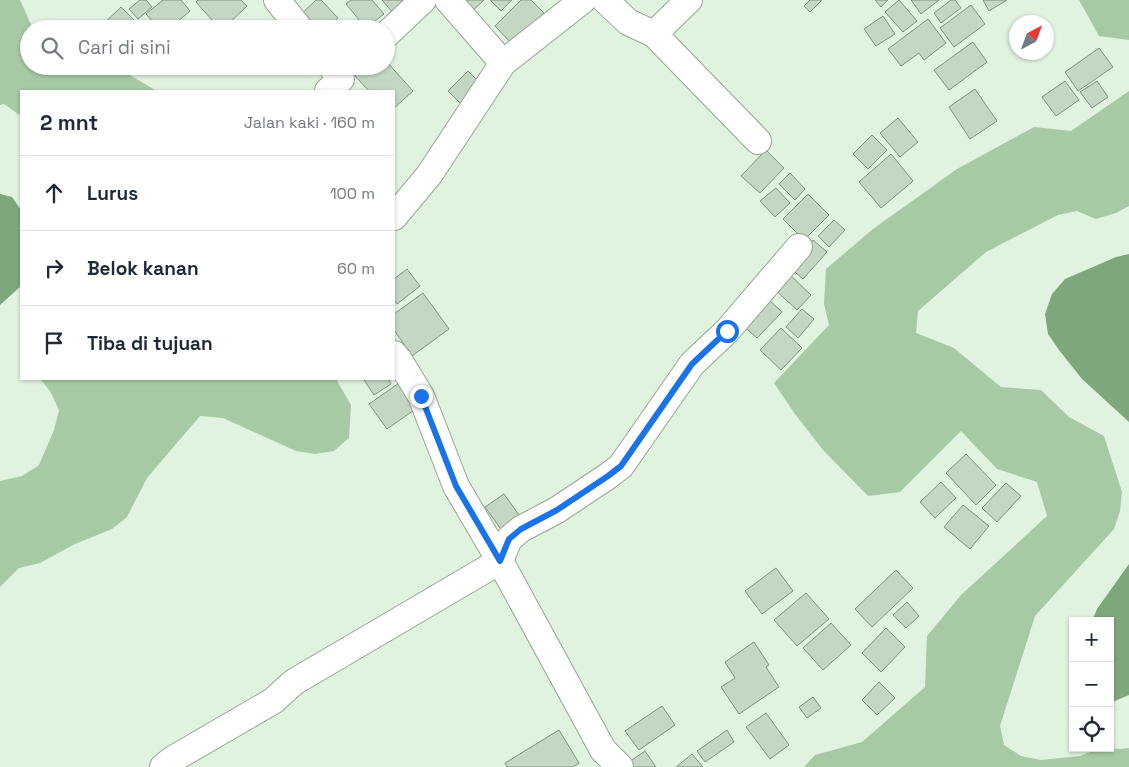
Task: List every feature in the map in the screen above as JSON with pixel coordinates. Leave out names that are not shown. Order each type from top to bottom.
[{"type":"street","points":[[277,0],[293,20]]},
{"type":"street","points":[[395,26],[423,0]]},
{"type":"street","points":[[448,0],[503,63]]},
{"type":"street","points":[[395,216],[428,174],[503,63],[584,0]]},
{"type":"street","points":[[605,0],[628,22],[654,34],[758,141]]},
{"type":"street","points":[[654,34],[689,0]]},
{"type":"street","points":[[162,767],[273,701],[294,682],[500,561],[509,539],[521,529],[557,510],[621,466],[692,364],[727,331],[799,247]]},
{"type":"street","points":[[395,355],[421,396],[456,486],[500,561],[603,750],[620,767]]},
{"type":"shaded area","points":[[0,0],[20,0],[29,20],[20,20],[20,75],[130,75],[155,90],[20,90],[20,115],[4,104],[0,105]]},
{"type":"shaded area","points":[[1079,0],[1129,0],[1129,40],[1099,36]]},
{"type":"shaded area","points":[[1129,91],[1129,206],[1116,213],[1096,219],[1077,211],[1058,215],[986,252],[918,311],[916,333],[954,348],[1001,387],[1041,390],[1069,417],[1104,436],[1122,492],[1120,511],[1114,529],[1035,616],[1000,726],[1004,745],[1021,756],[1041,760],[1080,756],[1090,752],[1114,752],[1114,749],[1129,748],[1129,767],[804,767],[815,755],[862,742],[925,687],[927,636],[961,595],[1047,516],[1037,482],[997,469],[961,431],[900,492],[868,496],[823,450],[774,383],[829,325],[824,304],[826,269],[873,229],[957,169],[1034,127],[1071,131]]},
{"type":"shaded area","points":[[0,194],[12,197],[20,209],[20,287],[0,305]]},
{"type":"shaded area","points":[[1129,254],[1129,422],[1082,379],[1059,350],[1048,334],[1045,314],[1052,294],[1065,279],[1116,257]]},
{"type":"shaded area","points":[[41,380],[337,380],[351,405],[349,438],[334,451],[315,454],[296,451],[223,418],[200,416],[147,478],[127,517],[112,529],[75,544],[40,563],[19,568],[0,587],[0,481],[22,476],[39,465],[54,430],[59,410],[50,391]]},
{"type":"shaded area","points":[[1129,564],[1129,695],[1114,701],[1114,617],[1094,617],[1097,609]]},
{"type":"building","points":[[140,0],[146,0],[152,7],[138,19],[129,9]]},
{"type":"building","points":[[163,0],[181,0],[190,11],[180,20],[151,20],[146,14]]},
{"type":"building","points":[[198,0],[241,0],[247,6],[232,20],[212,20],[196,2]]},
{"type":"building","points":[[316,0],[321,0],[338,18],[336,20],[300,20],[298,17]]},
{"type":"building","points":[[351,0],[372,0],[384,14],[376,20],[359,20],[346,4]]},
{"type":"building","points":[[382,0],[411,0],[394,14]]},
{"type":"building","points":[[461,0],[484,0],[472,11]]},
{"type":"building","points":[[490,0],[512,0],[501,11]]},
{"type":"building","points":[[521,0],[531,0],[544,13],[512,44],[495,26]]},
{"type":"building","points":[[810,0],[822,0],[810,12],[804,6]]},
{"type":"building","points":[[875,0],[888,0],[881,7]]},
{"type":"building","points":[[899,0],[917,21],[903,32],[885,12]]},
{"type":"building","points":[[911,0],[939,0],[921,14]]},
{"type":"building","points":[[951,0],[955,0],[961,8],[941,23],[934,13]]},
{"type":"building","points":[[983,0],[1007,0],[989,11]]},
{"type":"building","points":[[971,5],[985,24],[954,47],[940,28]]},
{"type":"building","points":[[121,7],[134,20],[107,20]]},
{"type":"building","points":[[883,16],[895,34],[876,46],[864,29]]},
{"type":"building","points":[[928,19],[946,43],[924,60],[919,53],[901,66],[888,49]]},
{"type":"building","points":[[973,42],[987,62],[949,90],[934,70]]},
{"type":"building","points":[[1099,48],[1113,67],[1078,91],[1065,72]]},
{"type":"building","points":[[395,71],[413,91],[395,107],[395,90],[368,90],[355,76],[395,75]]},
{"type":"building","points":[[468,71],[483,86],[464,107],[448,91]]},
{"type":"building","points":[[1065,81],[1079,100],[1056,116],[1042,97]]},
{"type":"building","points":[[1097,81],[1108,97],[1092,108],[1080,92]]},
{"type":"building","points":[[975,89],[997,121],[970,139],[949,107]]},
{"type":"building","points":[[898,118],[918,142],[900,157],[880,133]]},
{"type":"building","points":[[872,135],[887,150],[868,169],[853,154]]},
{"type":"building","points":[[766,150],[784,168],[760,193],[741,176]]},
{"type":"building","points":[[891,154],[913,181],[881,208],[859,182]]},
{"type":"building","points":[[790,173],[805,189],[795,200],[779,184]]},
{"type":"building","points":[[776,188],[790,203],[775,217],[760,201]]},
{"type":"building","points":[[808,194],[829,215],[804,240],[783,219]]},
{"type":"building","points":[[834,220],[845,230],[829,247],[818,236]]},
{"type":"building","points":[[813,240],[827,252],[803,279],[789,267]]},
{"type":"building","points":[[407,269],[420,286],[397,304],[395,301],[395,278]]},
{"type":"building","points":[[787,272],[811,295],[797,310],[772,287]]},
{"type":"building","points":[[423,293],[449,329],[412,356],[395,331],[395,313]]},
{"type":"building","points":[[763,294],[782,312],[757,338],[738,321]]},
{"type":"building","points":[[802,309],[814,319],[798,338],[786,327]]},
{"type":"building","points":[[781,328],[802,348],[781,370],[760,350]]},
{"type":"building","points":[[364,380],[389,380],[391,384],[374,395]]},
{"type":"building","points":[[402,381],[420,406],[387,429],[369,404]]},
{"type":"building","points":[[966,454],[996,485],[976,505],[946,473]]},
{"type":"building","points":[[941,482],[956,498],[935,518],[920,502]]},
{"type":"building","points":[[1006,483],[1021,496],[997,522],[982,508]]},
{"type":"building","points":[[504,494],[522,519],[503,532],[485,507]]},
{"type":"building","points":[[963,505],[989,526],[970,549],[944,527]]},
{"type":"building","points":[[776,568],[793,591],[762,614],[745,591]]},
{"type":"building","points":[[896,570],[913,588],[872,627],[855,609]]},
{"type":"building","points":[[806,593],[829,619],[797,646],[774,620]]},
{"type":"building","points":[[907,602],[919,616],[906,628],[893,615]]},
{"type":"building","points":[[831,623],[851,645],[823,670],[803,648]]},
{"type":"building","points":[[886,628],[905,647],[881,672],[862,653]]},
{"type":"building","points":[[754,642],[769,665],[766,667],[779,687],[739,714],[721,687],[735,678],[725,662]]},
{"type":"building","points":[[879,682],[895,698],[877,715],[862,700]]},
{"type":"building","points":[[813,697],[821,708],[807,718],[799,707]]},
{"type":"building","points":[[662,706],[675,725],[639,750],[625,731]]},
{"type":"building","points":[[766,713],[789,745],[770,759],[746,727]]},
{"type":"building","points":[[559,730],[579,763],[573,767],[507,767],[505,763]]},
{"type":"building","points":[[727,730],[734,742],[705,762],[697,751]]},
{"type":"building","points":[[645,751],[656,767],[632,767],[629,762]]},
{"type":"building","points":[[692,754],[703,767],[676,767]]},
{"type":"route","points":[[421,396],[456,486],[500,561],[509,539],[521,529],[557,510],[621,466],[692,364],[727,331]]}]
